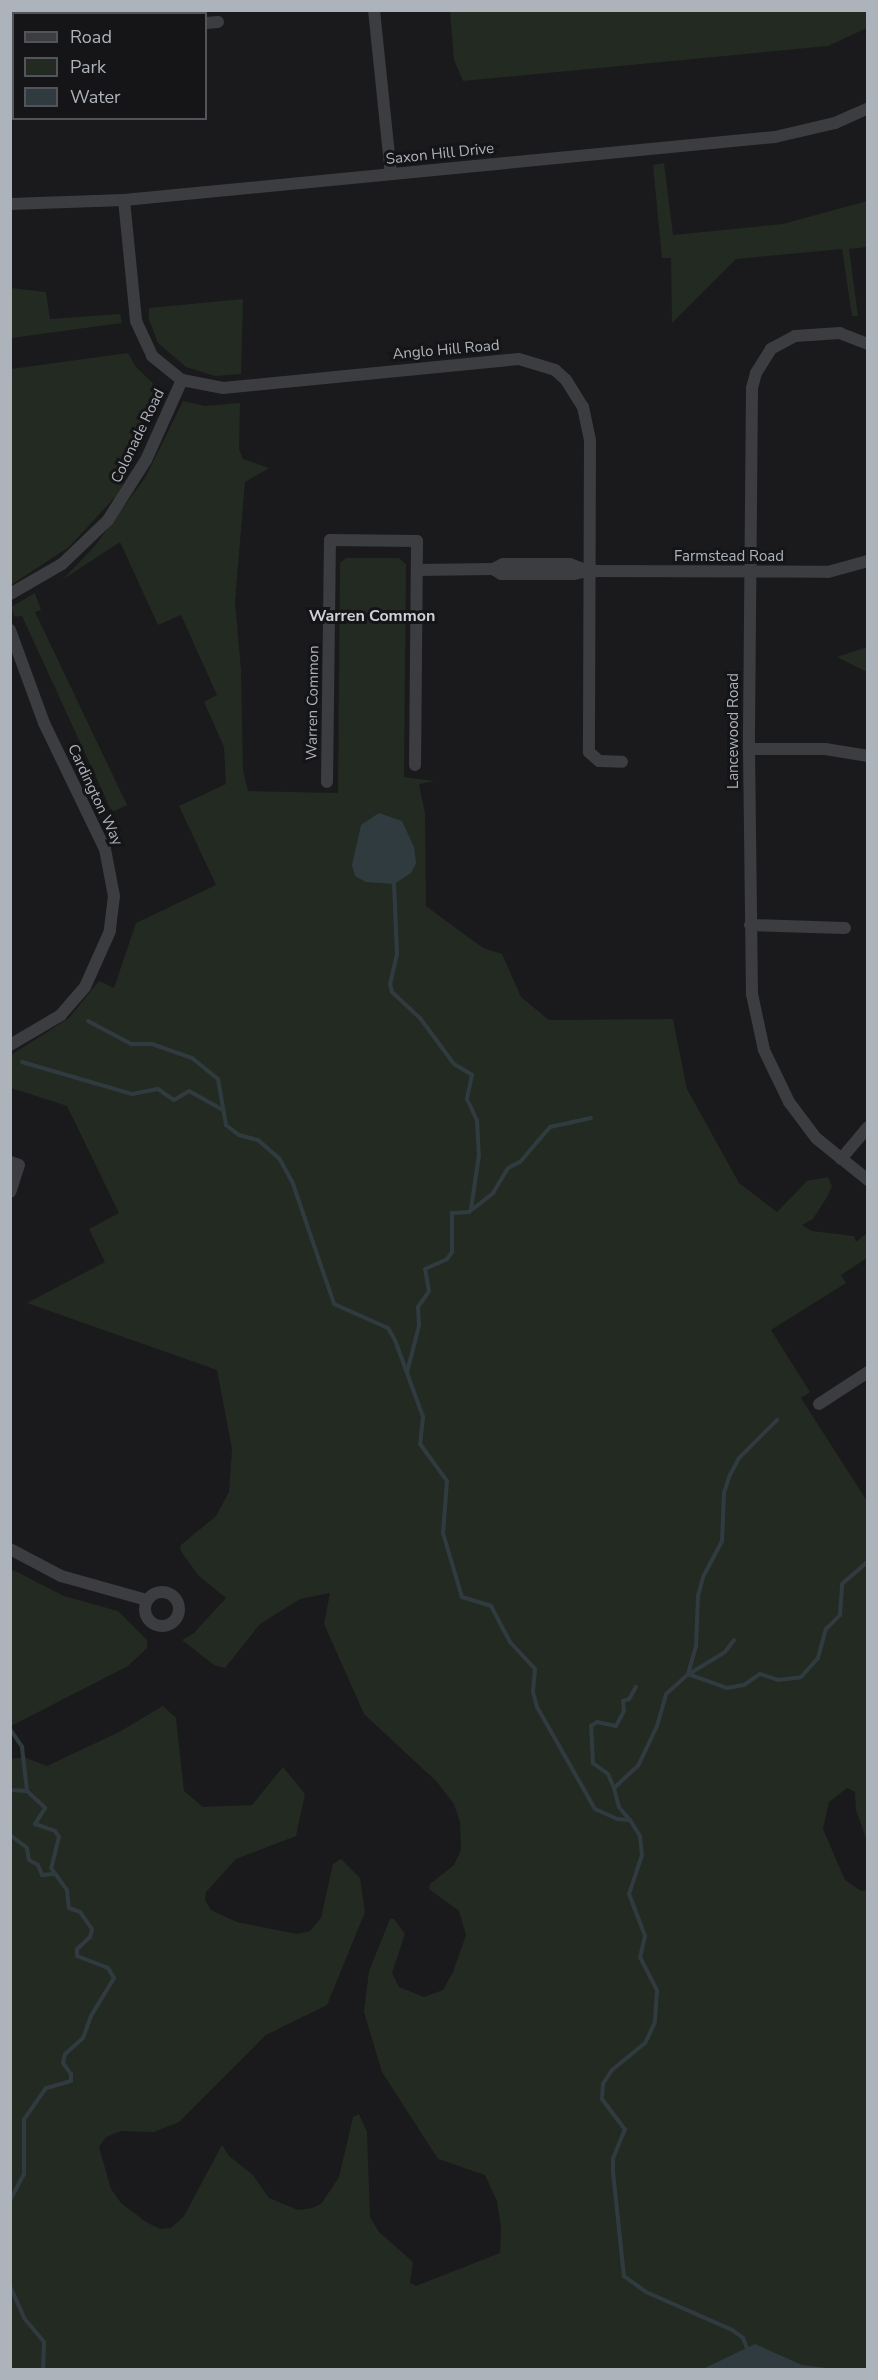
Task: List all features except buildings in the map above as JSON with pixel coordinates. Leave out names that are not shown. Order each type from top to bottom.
[{"type":"street","points":[[374,10],[391,174]]},
{"type":"street","name":"Saxon Hill Drive","points":[[10,204],[124,200],[775,137],[835,123],[867,108]]},
{"type":"street","name":"Anglo Hill Road","points":[[124,200],[136,321],[152,356],[182,380],[223,388],[496,359],[519,359],[555,370],[576,394],[588,422],[589,752],[599,761],[622,762]]},
{"type":"street","name":"Lancewood Road","points":[[867,344],[840,333],[795,336],[771,349],[762,361],[752,388],[749,748],[752,994],[764,1050],[789,1102],[816,1138],[867,1179]]},
{"type":"street","name":"Colonade Road","points":[[10,594],[62,564],[108,520],[146,460],[182,380]]},
{"type":"street","name":"Warren Common","points":[[327,782],[330,540],[417,541],[415,765]]},
{"type":"street","name":"Farmstead Road","points":[[417,570],[493,569],[501,574],[574,574],[588,571],[828,572],[867,561]]},
{"type":"street","name":"Cardington Way","points":[[10,630],[44,723],[105,849],[114,896],[110,931],[85,987],[61,1015],[10,1045]]},
{"type":"street","points":[[749,748],[825,749],[867,756]]},
{"type":"street","points":[[750,925],[844,928]]},
{"type":"street","points":[[841,1159],[867,1127]]},
{"type":"street","points":[[10,1162],[19,1165],[10,1192]]},
{"type":"street","points":[[819,1404],[867,1372]]},
{"type":"street","points":[[10,1549],[61,1576],[147,1600]]},
{"type":"green space","points":[[867,10],[867,28],[828,46],[463,81],[454,60],[450,11]]},
{"type":"green space","points":[[664,163],[673,235],[783,224],[867,201],[867,247],[849,249],[858,316],[852,316],[842,249],[736,259],[672,323],[671,258],[662,258],[653,165]]},
{"type":"green space","points":[[11,288],[46,292],[50,319],[120,314],[122,323],[11,338]]},
{"type":"green space","points":[[243,299],[241,374],[215,376],[186,367],[158,343],[149,320],[149,308]]},
{"type":"green space","points":[[128,353],[136,367],[163,393],[118,494],[69,547],[11,585],[11,369]]},
{"type":"green space","points":[[183,401],[205,406],[240,403],[239,449],[243,459],[269,468],[245,482],[235,602],[241,670],[243,770],[248,791],[338,793],[340,563],[346,558],[399,558],[406,564],[404,777],[434,781],[419,784],[425,813],[426,906],[483,948],[502,954],[521,997],[549,1020],[673,1019],[687,1089],[739,1183],[777,1212],[807,1181],[828,1177],[832,1186],[827,1197],[813,1219],[802,1225],[812,1231],[854,1236],[856,1242],[867,1233],[867,1258],[841,1275],[846,1283],[771,1330],[810,1392],[801,1398],[867,1501],[867,1841],[856,1810],[855,1792],[847,1788],[829,1802],[823,1829],[845,1880],[861,1891],[867,1890],[867,2369],[11,2369],[11,1759],[24,1757],[47,1766],[119,1732],[163,1706],[176,1718],[184,1791],[203,1807],[252,1805],[283,1767],[305,1794],[296,1836],[236,1859],[206,1892],[205,1900],[211,1910],[237,1922],[297,1934],[310,1931],[321,1918],[333,1864],[341,1859],[360,1878],[365,1912],[327,2005],[266,2035],[179,2122],[154,2132],[121,2131],[106,2137],[99,2147],[111,2189],[121,2203],[146,2222],[160,2229],[171,2228],[184,2216],[222,2145],[229,2156],[253,2175],[269,2198],[298,2210],[312,2208],[321,2204],[339,2177],[353,2117],[359,2114],[367,2132],[370,2217],[379,2232],[413,2262],[410,2283],[416,2286],[500,2253],[501,2227],[497,2201],[485,2175],[438,2159],[382,2072],[364,2012],[369,1971],[390,1919],[394,1919],[405,1934],[392,1973],[399,1987],[424,1997],[443,1990],[453,1972],[466,1935],[459,1911],[429,1889],[430,1884],[454,1865],[461,1850],[460,1822],[454,1804],[437,1782],[364,1714],[324,1624],[330,1593],[300,1599],[260,1624],[225,1668],[214,1665],[182,1640],[193,1634],[226,1598],[198,1575],[180,1550],[181,1545],[216,1516],[229,1492],[232,1449],[217,1370],[27,1303],[105,1262],[89,1229],[119,1213],[67,1106],[11,1088],[11,1055],[69,1018],[99,981],[114,988],[136,923],[216,885],[179,806],[226,784],[224,747],[204,702],[217,695],[181,615],[158,625],[120,542],[62,580],[94,547],[145,478]]},
{"type":"green space","points":[[35,593],[41,610],[35,612],[127,805],[112,812],[22,616],[15,617],[11,607]]},
{"type":"green space","points":[[867,647],[867,672],[837,657]]},
{"type":"green space","points":[[11,1569],[64,1596],[118,1611],[147,1640],[147,1648],[128,1666],[11,1726]]},
{"type":"water","points":[[379,813],[402,821],[414,847],[416,863],[411,873],[394,884],[366,882],[355,876],[352,865],[361,825]]},
{"type":"water","points":[[755,2344],[802,2365],[835,2369],[703,2369]]},
{"type":"waterway","points":[[394,883],[397,954],[390,984],[392,992],[420,1018],[454,1064],[472,1075],[467,1099],[477,1120],[479,1155],[471,1209]]},
{"type":"waterway","points":[[88,1021],[131,1044],[152,1044],[192,1058],[218,1079],[226,1125],[239,1135],[258,1140],[279,1158],[292,1181],[334,1304],[388,1328],[395,1340],[423,1417],[420,1444],[447,1481],[443,1533],[462,1597],[491,1606],[510,1642],[535,1669],[533,1692],[537,1707],[595,1809],[617,1819],[630,1820],[640,1836],[642,1855],[629,1894],[645,1936],[640,1957],[657,1991],[655,2022],[645,2043],[612,2070],[603,2084],[602,2099],[625,2129],[613,2158],[624,2276],[646,2292],[732,2330],[743,2338],[748,2351]]},
{"type":"waterway","points":[[22,1062],[132,1094],[158,1089],[174,1100],[189,1091],[222,1109]]},
{"type":"waterway","points":[[407,1372],[419,1326],[418,1307],[429,1291],[425,1269],[447,1259],[452,1252],[452,1213],[469,1212],[493,1193],[508,1168],[520,1162],[550,1127],[591,1118]]},
{"type":"waterway","points":[[629,1819],[619,1807],[614,1788],[638,1766],[657,1726],[666,1694],[688,1674],[696,1646],[698,1596],[703,1577],[722,1541],[724,1493],[730,1475],[739,1458],[777,1420]]},
{"type":"waterway","points":[[688,1674],[727,1688],[744,1685],[760,1674],[778,1680],[801,1677],[818,1658],[826,1629],[840,1615],[842,1584],[868,1561]]},
{"type":"waterway","points":[[689,1674],[725,1652],[734,1640]]},
{"type":"waterway","points":[[614,1788],[608,1774],[593,1763],[591,1726],[597,1722],[616,1726],[624,1711],[623,1701],[629,1699],[636,1687]]},
{"type":"waterway","points":[[10,1729],[22,1747],[27,1791],[45,1808],[35,1824],[55,1831],[59,1837],[51,1868],[67,1890],[69,1908],[80,1912],[92,1929],[90,1937],[77,1949],[77,1956],[108,1968],[114,1978],[91,2016],[83,2038],[65,2054],[63,2063],[71,2074],[71,2081],[46,2088],[24,2119],[24,2174],[10,2200]]},
{"type":"waterway","points":[[10,1790],[27,1791]]},
{"type":"waterway","points":[[10,1835],[27,1848],[29,1860],[38,1865],[42,1875],[54,1874]]},
{"type":"waterway","points":[[10,2286],[24,2318],[44,2342],[43,2370]]},
{"type":"district","name":"Warren Common","points":[[372,616]]}]
